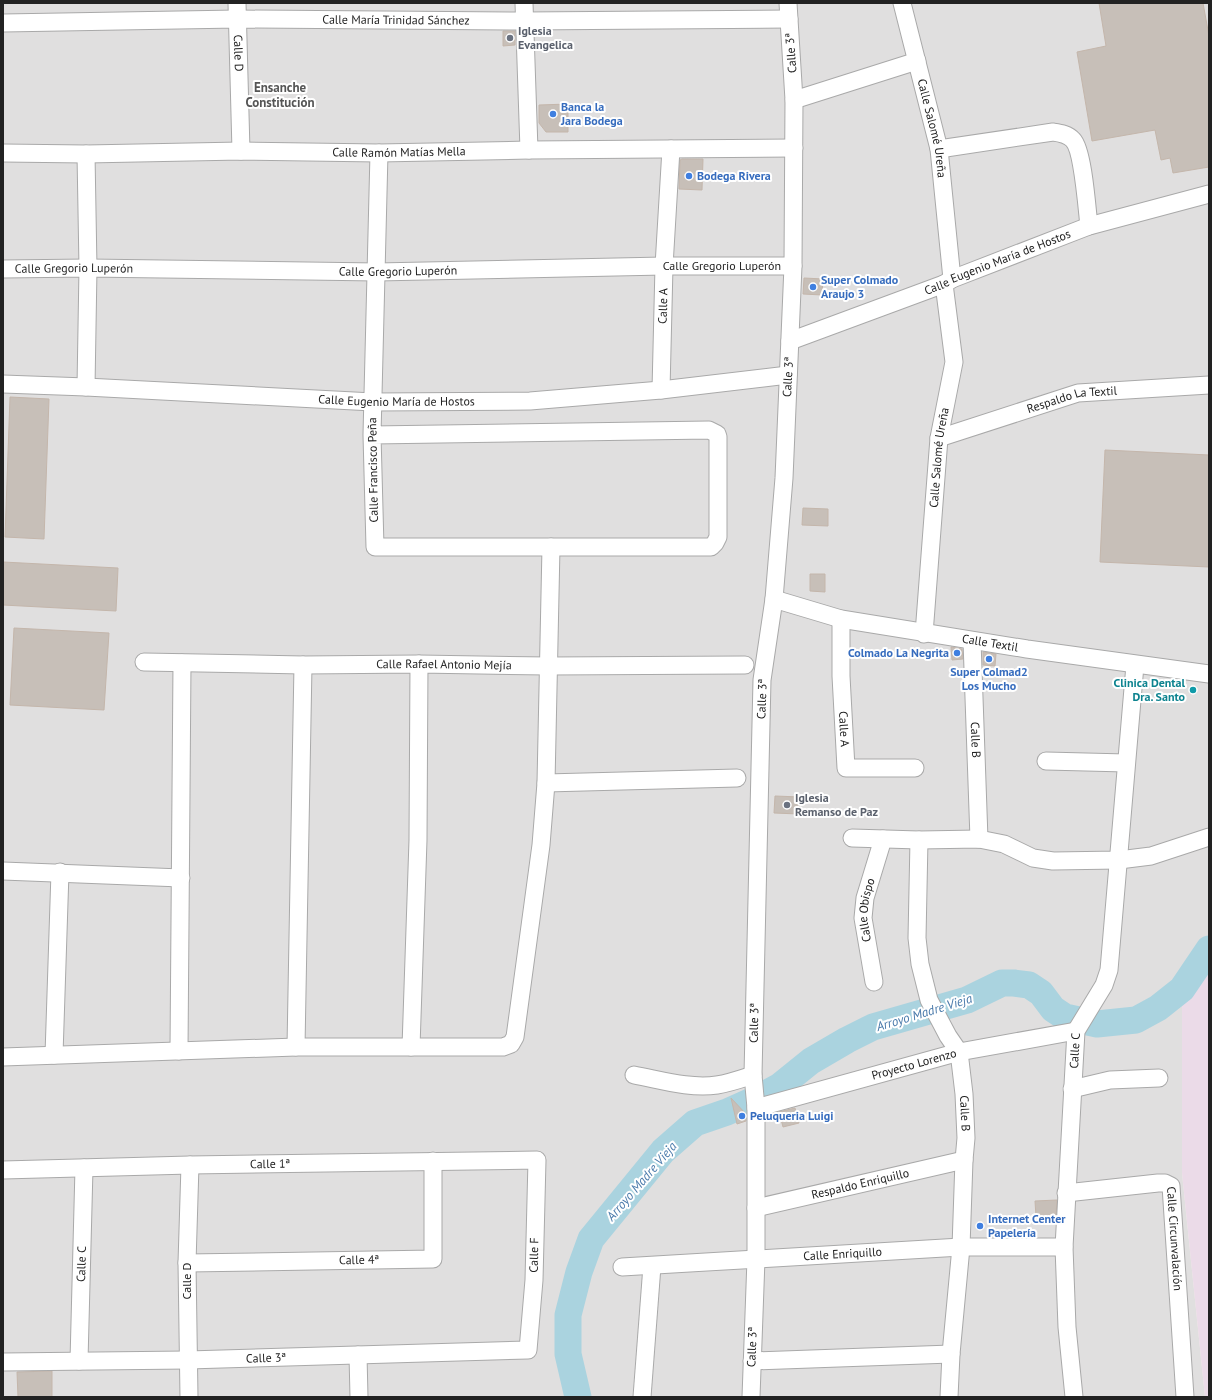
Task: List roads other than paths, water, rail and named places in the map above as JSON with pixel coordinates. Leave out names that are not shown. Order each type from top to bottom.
[{"type":"street","points":[[524,3],[529,150]]},
{"type":"street","name":"Calle Salomé Ureña","points":[[902,3],[939,149],[954,362],[939,438],[924,634]]},
{"type":"street","name":"Calle María Trinidad Sánchez","points":[[3,23],[237,11],[524,21],[789,11]]},
{"type":"street","name":"Calle D","points":[[237,11],[241,151]]},
{"type":"street","name":"Calle 3ª","points":[[750,1397],[756,1259],[756,1108],[753,1079],[762,680],[774,599],[784,478],[793,266],[794,100],[789,11]]},
{"type":"street","points":[[794,100],[917,61]]},
{"type":"street","points":[[939,149],[1053,132],[1065,134],[1073,140],[1080,154],[1089,226]]},
{"type":"street","name":"Calle Ramón Matías Mella","points":[[3,153],[86,154],[241,151],[379,154],[529,150],[794,148]]},
{"type":"street","name":"Calle A","points":[[661,390],[664,266],[671,149]]},
{"type":"street","points":[[86,154],[88,268],[86,387]]},
{"type":"street","name":"Calle Francisco Peña","points":[[379,154],[372,435],[375,547],[551,547]]},
{"type":"street","name":"Calle Eugenio María de Hostos","points":[[790,341],[948,282],[1089,226],[1209,194]]},
{"type":"street","name":"Calle Gregorio Luperón","points":[[3,269],[88,268],[377,272],[664,266],[793,266]]},
{"type":"street","name":"Calle Eugenio María de Hostos","points":[[3,384],[373,402],[530,401],[661,390],[788,375]]},
{"type":"street","name":"Respaldo La Textil","points":[[939,438],[1078,393],[1209,385]]},
{"type":"street","points":[[3,1057],[296,1047],[503,1047],[511,1044],[515,1038],[541,845],[546,784],[551,547],[711,546],[715,543],[718,537],[718,437],[717,434],[709,430],[372,435]]},
{"type":"street","name":"Calle Textil","points":[[774,599],[841,619],[924,634],[1135,665],[1209,674]]},
{"type":"street","name":"Calle A","points":[[841,619],[841,676],[846,768],[915,768]]},
{"type":"street","name":"Calle B","points":[[972,641],[979,839]]},
{"type":"street","name":"Calle Rafael Antonio Mejía","points":[[144,662],[303,665],[745,665]]},
{"type":"street","points":[[179,1050],[182,663]]},
{"type":"street","points":[[411,1047],[418,840],[418,664]]},
{"type":"street","points":[[296,1047],[303,665]]},
{"type":"street","name":"Calle C","points":[[1074,1397],[1067,1327],[1064,1247],[1076,1031],[1104,985],[1109,970],[1135,665]]},
{"type":"street","points":[[1046,761],[1126,762]]},
{"type":"street","points":[[546,784],[737,778]]},
{"type":"street","points":[[852,838],[919,840],[979,839],[1004,844],[1033,858],[1053,861],[1119,860],[1151,856],[1209,837]]},
{"type":"street","name":"Calle Obispo","points":[[874,982],[863,918],[865,898],[883,839]]},
{"type":"street","name":"Calle B","points":[[919,840],[917,938],[920,964],[929,1000],[937,1018],[959,1052],[964,1094],[966,1138],[961,1247],[951,1354],[949,1397]]},
{"type":"street","points":[[3,871],[60,872],[181,878]]},
{"type":"street","points":[[54,1055],[60,872]]},
{"type":"street","name":"Proyecto Lorenzo","points":[[756,1108],[959,1052],[1076,1031]]},
{"type":"street","points":[[634,1075],[697,1086],[716,1085],[753,1079]]},
{"type":"street","points":[[1072,1089],[1110,1080],[1159,1078]]},
{"type":"street","name":"Calle 1ª","points":[[3,1170],[190,1165],[537,1160]]},
{"type":"street","name":"Calle F","points":[[528,1350],[534,1280],[537,1160]]},
{"type":"street","name":"Respaldo Enriquillo","points":[[756,1208],[964,1160]]},
{"type":"street","name":"Calle 4ª","points":[[186,1263],[433,1259],[433,1161]]},
{"type":"street","name":"Calle D","points":[[189,1397],[186,1263],[190,1165]]},
{"type":"street","name":"Calle C","points":[[79,1361],[84,1168]]},
{"type":"street","name":"Calle Circunvalación","points":[[1066,1193],[1158,1183],[1165,1183],[1171,1186],[1185,1397]]},
{"type":"street","name":"Calle Enriquillo","points":[[622,1267],[961,1247],[1064,1247]]},
{"type":"street","points":[[642,1397],[652,1266]]},
{"type":"street","name":"Calle 3ª","points":[[3,1362],[188,1360],[528,1350]]},
{"type":"street","points":[[752,1361],[951,1354]]},
{"type":"street","points":[[358,1355],[359,1397]]},
{"type":"waterway","name":"Arroyo Madre Vieja","points":[[578,1397],[568,1354],[568,1315],[579,1272],[591,1239],[663,1151],[695,1123],[727,1112],[756,1099],[780,1086],[811,1061],[873,1027],[967,1000],[1002,983],[1029,985],[1041,993],[1053,1009],[1065,1017],[1097,1024],[1136,1020],[1158,1008],[1182,989],[1209,949]]},
{"type":"place","name":"Iglesia Evangelica","points":[[510,38]]},
{"type":"place","name":"Banca la Jara Bodega","points":[[553,114]]},
{"type":"place","name":"Bodega Rivera","points":[[689,176]]},
{"type":"place","name":"Super Colmado Araujo 3","points":[[813,287]]},
{"type":"place","name":"Colmado La Negrita","points":[[957,653]]},
{"type":"place","name":"Super Colmad2 Los Mucho","points":[[989,659]]},
{"type":"place","name":"Clinica Dental Dra. Santo","points":[[1193,690]]},
{"type":"place","name":"Iglesia Remanso de Paz","points":[[787,805]]},
{"type":"place","name":"Peluqueria Luigi","points":[[742,1116]]},
{"type":"place","name":"Internet Center Papelería","points":[[980,1226]]},
{"type":"district","name":"Ensanche Constitución","points":[[280,94]]}]
